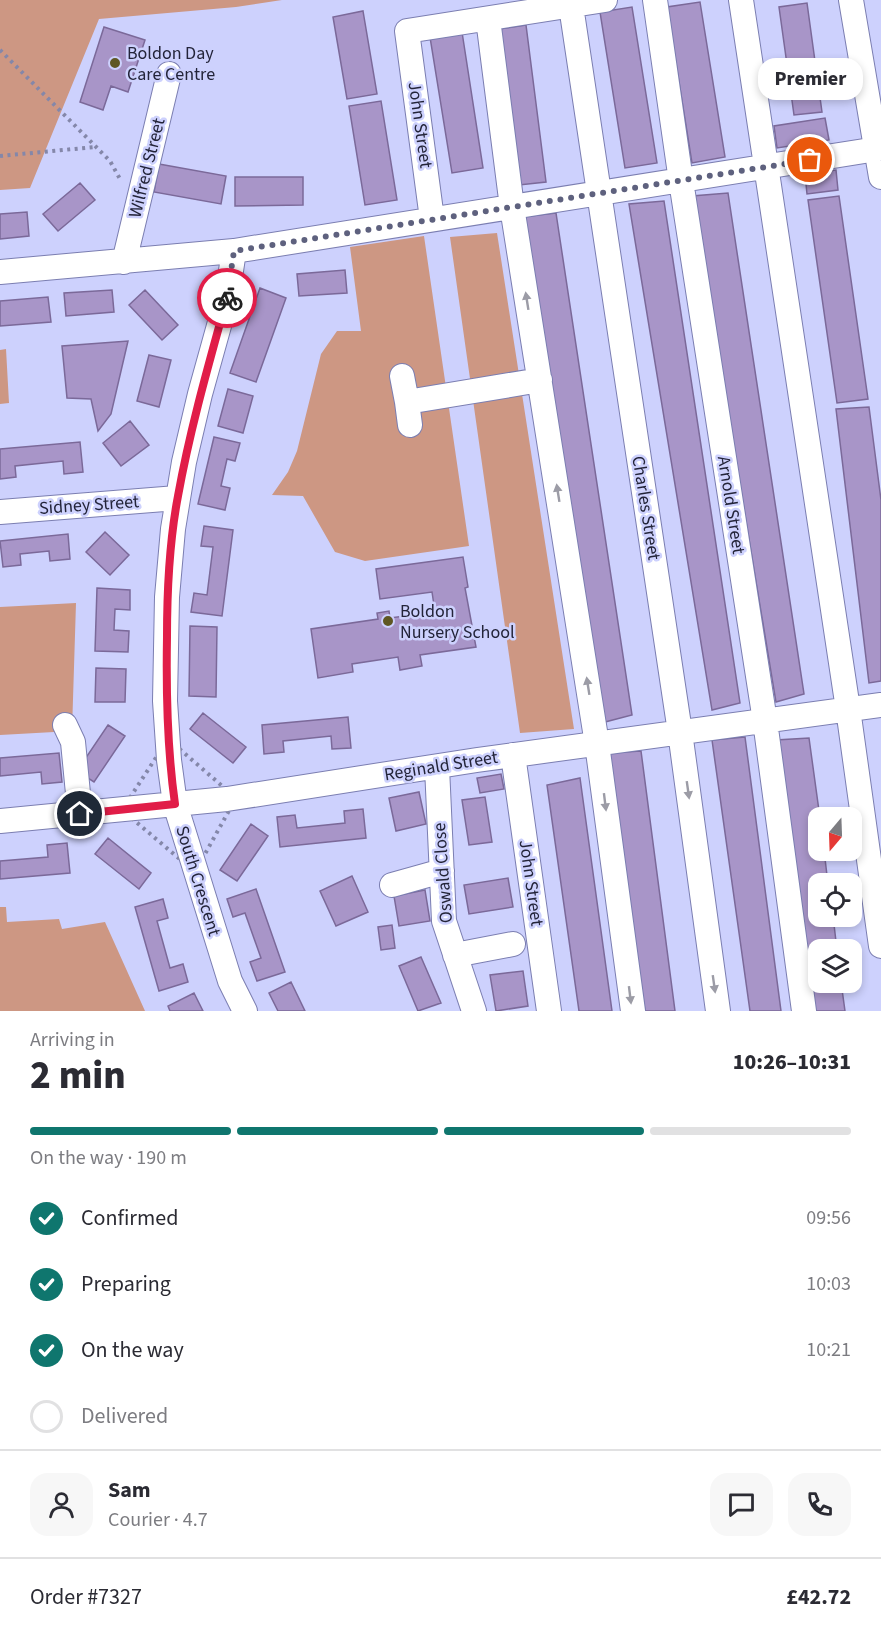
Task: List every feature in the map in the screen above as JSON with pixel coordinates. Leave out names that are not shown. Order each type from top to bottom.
[{"type":"street","points":[[605,0],[488,19],[512,207],[597,744],[633,1011]]},
{"type":"street","name":"Arnold Street","points":[[655,0],[765,721],[804,1011]]},
{"type":"street","points":[[741,0],[848,709],[881,946]]},
{"type":"street","points":[[850,0],[881,177]]},
{"type":"street","name":"Charles Street","points":[[571,6],[680,732],[718,1011]]},
{"type":"street","name":"John Street","points":[[432,219],[407,31],[488,19]]},
{"type":"street","name":"Wilfred Street","points":[[124,262],[170,74]]},
{"type":"street","points":[[0,272],[234,251],[877,149]]},
{"type":"street","name":"South Crescent","points":[[234,251],[227,297],[194,417],[177,498],[168,577],[165,701],[175,804],[185,843],[230,981],[244,1011]]},
{"type":"street","points":[[402,376],[409,414],[540,380]]},
{"type":"street","name":"Sidney Street","points":[[0,512],[177,498]]},
{"type":"street","name":"Reginald Street","points":[[0,821],[226,799],[513,755],[881,705]]},
{"type":"street","points":[[65,725],[73,742],[80,814]]},
{"type":"street","name":"John Street","points":[[513,755],[549,1011]]},
{"type":"street","name":"Oswald Close","points":[[437,766],[444,921],[474,1011]]},
{"type":"street","points":[[392,885],[442,871]]},
{"type":"street","points":[[455,955],[513,944]]},
{"type":"path","points":[[0,50],[110,161],[118,173],[124,190],[137,208]]},
{"type":"path","points":[[0,156],[96,147]]},
{"type":"shaded area","points":[[0,0],[282,0],[236,7],[99,19],[30,188],[0,190]]},
{"type":"shaded area","points":[[497,233],[574,729],[520,733],[450,237]]},
{"type":"shaded area","points":[[424,236],[469,546],[365,561],[335,552],[303,496],[272,495],[288,472],[297,451],[321,354],[337,331],[361,331],[350,247]]},
{"type":"shaded area","points":[[6,349],[9,403],[0,404],[0,350]]},
{"type":"shaded area","points":[[76,603],[72,731],[0,735],[0,607]]},
{"type":"shaded area","points":[[0,907],[6,907],[7,922],[59,919],[62,929],[105,922],[145,1011],[0,1011]]},
{"type":"building","points":[[700,2],[725,157],[692,163],[667,7]]},
{"type":"building","points":[[807,3],[822,112],[794,115],[779,7]]},
{"type":"building","points":[[632,7],[657,163],[625,168],[600,12]]},
{"type":"building","points":[[363,11],[377,94],[347,99],[333,17]]},
{"type":"building","points":[[526,25],[546,182],[519,185],[499,29]]},
{"type":"building","name":"Boldon Day Care Centre","points":[[104,27],[145,40],[128,92],[111,86],[103,110],[80,102]]},
{"type":"building","points":[[462,32],[483,168],[452,173],[430,37]]},
{"type":"building","points":[[381,101],[397,200],[365,205],[349,106]]},
{"type":"building","points":[[825,118],[829,140],[777,148],[774,126]]},
{"type":"building","points":[[159,164],[226,176],[221,204],[154,192]]},
{"type":"building","points":[[836,170],[838,190],[807,194],[805,174]]},
{"type":"building","points":[[235,177],[303,177],[303,205],[235,206]]},
{"type":"building","points":[[80,183],[95,200],[58,231],[43,214]]},
{"type":"building","points":[[728,193],[804,694],[776,702],[692,196]]},
{"type":"building","points":[[839,196],[868,399],[837,403],[808,200]]},
{"type":"building","points":[[664,201],[740,703],[712,710],[629,204]]},
{"type":"building","points":[[27,212],[29,236],[0,239],[0,214]]},
{"type":"building","points":[[556,213],[632,715],[605,722],[521,217]]},
{"type":"building","points":[[345,270],[347,293],[299,296],[297,274]]},
{"type":"building","points":[[260,288],[286,298],[256,382],[230,373]]},
{"type":"building","points":[[112,290],[114,312],[66,316],[64,293]]},
{"type":"building","points":[[145,290],[178,325],[162,340],[129,305]]},
{"type":"building","points":[[48,297],[51,322],[0,326],[0,301]]},
{"type":"building","points":[[128,341],[111,414],[98,431],[91,399],[67,398],[62,346]]},
{"type":"building","points":[[149,355],[171,360],[159,407],[137,401]]},
{"type":"building","points":[[228,389],[253,396],[243,433],[218,426]]},
{"type":"building","points":[[869,407],[881,500],[881,681],[869,683],[836,409]]},
{"type":"building","points":[[130,421],[149,445],[121,466],[103,443]]},
{"type":"building","points":[[214,437],[240,443],[235,461],[227,459],[221,486],[230,488],[225,510],[198,504]]},
{"type":"building","points":[[80,442],[83,472],[64,474],[63,461],[15,466],[16,477],[0,479],[0,449]]},
{"type":"building","points":[[204,526],[233,530],[222,616],[191,612],[194,593],[207,595],[213,547],[201,546]]},
{"type":"building","points":[[105,532],[129,555],[110,575],[86,552]]},
{"type":"building","points":[[68,534],[70,559],[50,561],[49,551],[20,554],[21,565],[3,567],[0,541]]},
{"type":"building","points":[[463,557],[468,587],[465,588],[476,647],[420,655],[422,666],[400,670],[398,657],[352,664],[353,672],[318,678],[311,629],[378,619],[377,613],[389,611],[390,618],[435,612],[432,592],[380,599],[376,569]]},
{"type":"building","points":[[97,588],[130,590],[130,610],[115,609],[114,630],[129,631],[128,652],[95,651]]},
{"type":"building","points":[[190,626],[217,627],[216,697],[189,696]]},
{"type":"building","points":[[96,668],[126,669],[125,702],[95,702]]},
{"type":"building","points":[[203,713],[246,747],[233,763],[190,729]]},
{"type":"building","points":[[348,717],[351,748],[332,749],[331,736],[283,741],[284,752],[264,754],[262,725]]},
{"type":"building","points":[[108,725],[125,736],[94,782],[77,771]]},
{"type":"building","points":[[745,737],[781,1011],[750,1011],[712,740]]},
{"type":"building","points":[[809,738],[818,807],[808,807],[808,861],[825,861],[827,873],[808,873],[808,927],[834,927],[836,939],[808,939],[808,968],[776,740]]},
{"type":"building","points":[[641,751],[675,1011],[645,1011],[608,753]]},
{"type":"building","points":[[59,753],[62,782],[42,784],[41,772],[0,776],[0,758]]},
{"type":"building","points":[[501,774],[504,789],[480,793],[477,778]]},
{"type":"building","points":[[580,778],[612,1011],[579,1011],[547,785]]},
{"type":"building","points":[[419,792],[426,824],[396,831],[389,798]]},
{"type":"building","points":[[485,797],[492,842],[469,845],[462,800]]},
{"type":"building","points":[[363,809],[366,838],[280,847],[277,817],[295,815],[297,828],[345,823],[344,811]]},
{"type":"building","points":[[251,824],[268,836],[237,881],[220,870]]},
{"type":"building","points":[[108,838],[151,873],[139,889],[95,854]]},
{"type":"building","points":[[67,843],[70,873],[0,879],[0,861],[48,857],[47,845]]},
{"type":"building","points":[[352,876],[368,912],[336,926],[320,891]]},
{"type":"building","points":[[508,878],[513,907],[469,914],[464,885]]},
{"type":"building","points":[[256,889],[285,972],[257,981],[250,962],[261,958],[245,913],[233,917],[227,899]]},
{"type":"building","points":[[425,890],[430,921],[399,926],[394,896]]},
{"type":"building","points":[[163,899],[168,918],[157,921],[170,968],[183,964],[188,982],[159,991],[135,907]]},
{"type":"building","points":[[392,925],[395,948],[381,950],[378,927]]},
{"type":"building","points":[[421,957],[441,1003],[418,1011],[399,966]]},
{"type":"building","points":[[523,971],[528,1006],[496,1011],[490,975]]},
{"type":"building","points":[[291,982],[305,1011],[278,1011],[269,993]]},
{"type":"building","points":[[194,993],[203,1011],[170,1011],[168,1006]]},
{"type":"building","points":[[811,993],[843,993],[845,1011],[814,1011]]},
{"type":"way so far","points":[[227,298],[234,251],[810,160]]},
{"type":"place","name":"Boldon Day Care Centre","points":[[115,63]]},
{"type":"place","name":"Premier","points":[[810,160]]},
{"type":"place","name":"Boldon Nursery School","points":[[388,621]]},
{"type":"route","points":[[80,814],[175,804],[165,701],[167,597],[172,529],[191,429],[227,298]]}]
